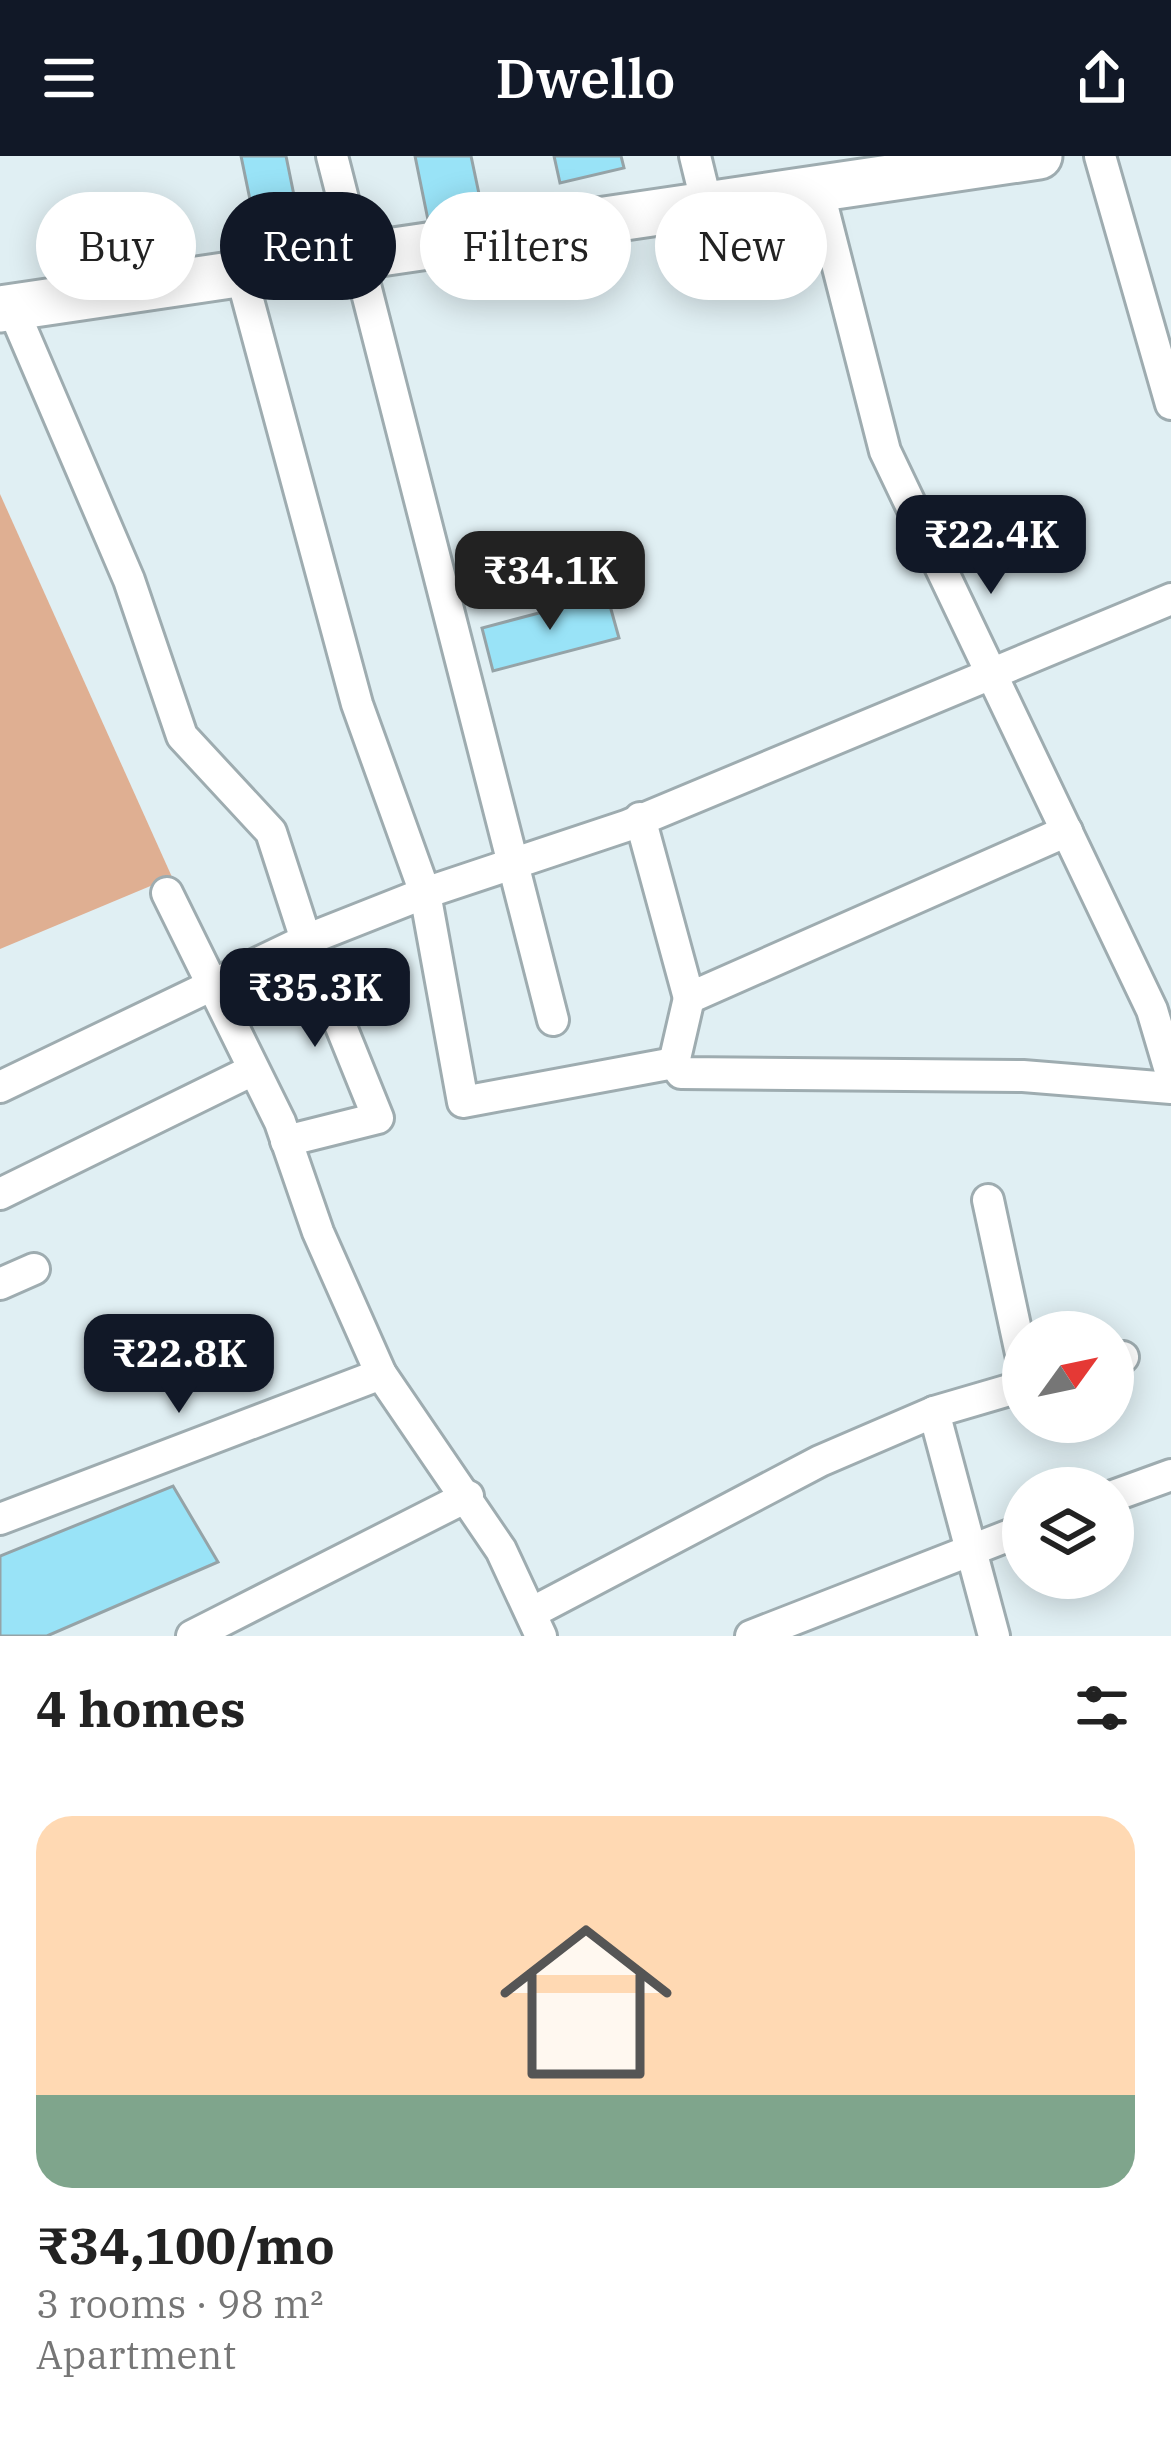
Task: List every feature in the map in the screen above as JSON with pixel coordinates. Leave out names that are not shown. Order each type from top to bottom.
[{"type":"main road","points":[[798,192],[904,166],[1039,156]]},
{"type":"main road","points":[[396,251],[655,213]]},
{"type":"main road","points":[[6,308],[220,277]]},
{"type":"street","points":[[332,156],[341,192]]},
{"type":"street","points":[[695,156],[704,192]]},
{"type":"street","points":[[1100,156],[1164,357],[1171,404]]},
{"type":"street","points":[[818,189],[885,452],[1067,831],[1161,1006],[1171,1074]]},
{"type":"street","points":[[248,300],[357,704],[425,893],[463,1102],[674,1063]]},
{"type":"street","points":[[369,300],[553,1019]]},
{"type":"street","points":[[6,308],[129,580],[182,736],[271,832],[306,940],[378,1118],[286,1141]]},
{"type":"street","points":[[0,1087],[306,940],[425,893],[626,826],[1171,599]]},
{"type":"street","points":[[640,818],[689,998],[674,1063],[681,1073],[1023,1076],[1171,1088]]},
{"type":"street","points":[[689,998],[1067,831]]},
{"type":"street","points":[[167,893],[286,1141],[318,1232],[381,1374],[501,1550],[536,1629],[820,1461],[934,1412],[1002,1392]]},
{"type":"street","points":[[0,1194],[253,1070]]},
{"type":"street","points":[[988,1200],[1012,1311]]},
{"type":"street","points":[[0,1284],[34,1269]]},
{"type":"street","points":[[0,1519],[381,1374]]},
{"type":"street","points":[[934,1412],[994,1636]]},
{"type":"street","points":[[1134,1488],[1171,1474]]},
{"type":"street","points":[[193,1636],[468,1496]]},
{"type":"street","points":[[751,1636],[1002,1538]]},
{"type":"shaded area","points":[[0,494],[172,877],[0,949]]},
{"type":"building","points":[[241,156],[286,156],[293,192],[248,192]]},
{"type":"building","points":[[415,156],[471,156],[479,192],[422,192]]},
{"type":"building","points":[[554,156],[621,156],[624,168],[560,183]]},
{"type":"building","points":[[607,595],[619,638],[493,671],[482,628]]},
{"type":"building","points":[[173,1486],[218,1562],[47,1636],[0,1636],[0,1556]]}]
